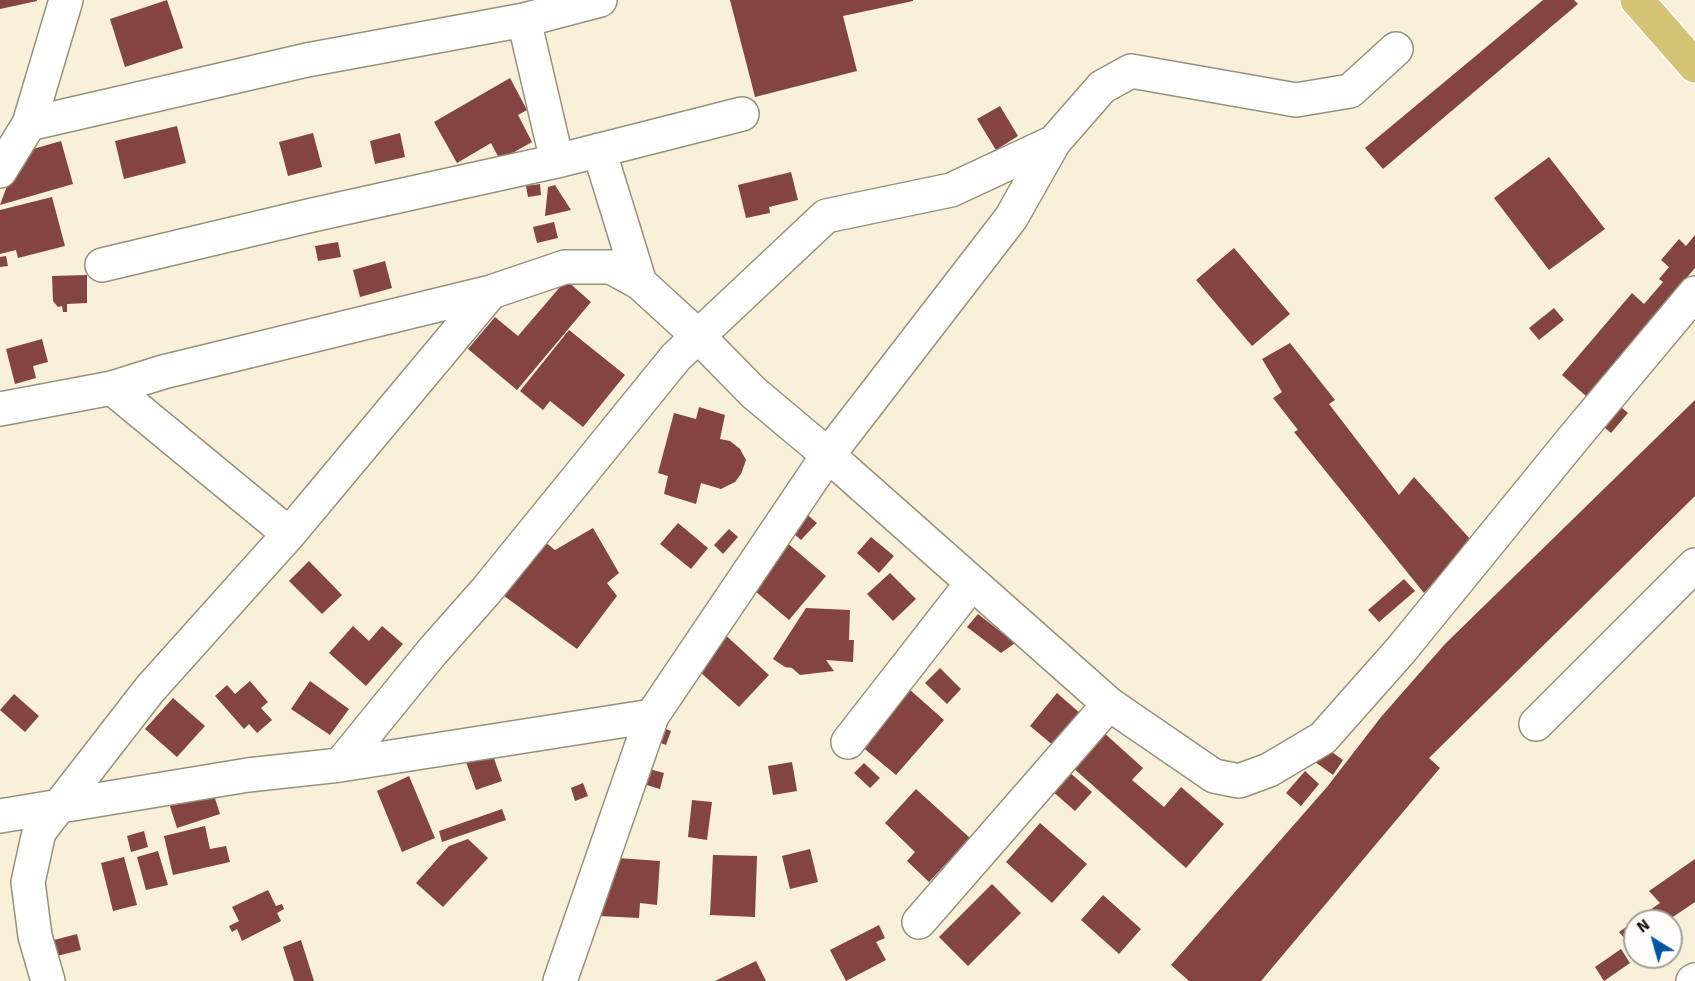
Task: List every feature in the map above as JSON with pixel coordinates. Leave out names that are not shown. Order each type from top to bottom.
[{"type":"main road","points":[[1637,0],[1695,66]]},
{"type":"street","points":[[0,171],[29,124],[66,0]]},
{"type":"street","points":[[29,124],[307,60],[524,20],[600,0]]},
{"type":"street","points":[[524,20],[557,161]]},
{"type":"street","points":[[560,981],[652,716],[828,455],[1011,218],[1054,142],[1102,87],[1131,71],[1296,100],[1350,91],[1396,49]]},
{"type":"street","points":[[102,265],[308,216],[557,161],[742,114]]},
{"type":"street","points":[[340,765],[432,652],[486,591],[676,357],[826,216],[951,190],[1054,142]]},
{"type":"street","points":[[599,150],[640,283]]},
{"type":"street","points":[[0,410],[112,388],[163,372],[491,292],[565,267],[611,267],[640,283],[698,336],[754,393],[828,455],[1109,704],[1214,776],[1239,781],[1269,770],[1323,738],[1401,651],[1695,293]]},
{"type":"street","points":[[48,981],[35,936],[27,882],[39,832],[150,689],[289,534],[491,292]]},
{"type":"street","points":[[112,388],[289,534]]},
{"type":"street","points":[[1536,723],[1695,565]]},
{"type":"street","points":[[848,742],[972,583]]},
{"type":"street","points":[[919,922],[1109,704]]},
{"type":"street","points":[[0,816],[248,775],[340,765],[652,716]]},
{"type":"building","points":[[0,0],[37,0],[37,1],[0,9]]},
{"type":"building","points":[[167,0],[183,48],[125,67],[110,19]]},
{"type":"building","points":[[730,0],[913,1],[843,16],[857,71],[755,97]]},
{"type":"building","points":[[1543,0],[1574,0],[1578,4],[1383,169],[1365,148]]},
{"type":"building","points":[[510,78],[527,110],[518,115],[532,142],[500,160],[491,143],[457,163],[434,122]]},
{"type":"building","points":[[1000,106],[1018,136],[996,150],[977,119]]},
{"type":"building","points":[[177,126],[186,163],[124,179],[115,141]]},
{"type":"building","points":[[313,133],[322,167],[288,176],[279,142]]},
{"type":"building","points":[[400,133],[405,157],[375,164],[370,141]]},
{"type":"building","points":[[61,141],[73,184],[0,205],[19,153]]},
{"type":"building","points":[[1549,157],[1605,229],[1549,270],[1494,198]]},
{"type":"building","points":[[791,172],[798,200],[769,207],[770,213],[746,218],[738,185]]},
{"type":"building","points":[[540,184],[541,195],[528,197],[526,186]]},
{"type":"building","points":[[555,185],[571,210],[545,216],[548,187]]},
{"type":"building","points":[[52,197],[65,246],[18,258],[16,250],[0,254],[0,210]]},
{"type":"building","points":[[554,222],[558,238],[537,243],[533,227]]},
{"type":"building","points":[[1695,235],[1695,268],[1586,396],[1562,375],[1632,293],[1644,304],[1663,282],[1659,279],[1669,267],[1661,260],[1679,239],[1686,246]]},
{"type":"building","points":[[338,242],[341,257],[318,261],[315,246]]},
{"type":"building","points":[[1234,248],[1290,314],[1252,346],[1196,280]]},
{"type":"building","points":[[6,256],[8,266],[0,267],[0,257]]},
{"type":"building","points":[[385,261],[392,288],[360,297],[353,270]]},
{"type":"building","points":[[87,275],[87,303],[67,304],[67,312],[63,312],[62,306],[58,307],[53,301],[52,276]]},
{"type":"building","points":[[566,280],[591,302],[517,390],[468,349],[495,317],[518,336]]},
{"type":"building","points":[[1554,308],[1564,320],[1539,340],[1529,328]]},
{"type":"building","points":[[569,330],[625,375],[583,427],[550,401],[543,410],[520,391]]},
{"type":"building","points":[[42,339],[48,362],[33,366],[36,378],[15,384],[6,349]]},
{"type":"building","points":[[1290,343],[1335,400],[1329,404],[1399,495],[1414,477],[1471,540],[1424,593],[1294,432],[1298,430],[1273,398],[1282,392],[1262,359]]},
{"type":"building","points":[[1695,400],[1695,496],[1429,758],[1440,768],[1261,981],[1189,981],[1171,965],[1327,787],[1381,717],[1445,644]]},
{"type":"building","points":[[1614,401],[1628,413],[1611,433],[1597,421]]},
{"type":"building","points":[[699,407],[725,415],[720,439],[730,441],[740,449],[746,460],[735,482],[721,489],[701,483],[696,504],[664,494],[668,476],[658,473],[674,413],[696,419]]},
{"type":"building","points":[[803,511],[817,523],[801,540],[787,528]]},
{"type":"building","points":[[678,523],[708,548],[691,569],[660,544]]},
{"type":"building","points":[[593,528],[619,573],[607,583],[617,596],[577,649],[500,593],[540,538],[555,550]]},
{"type":"building","points":[[729,529],[738,537],[723,554],[714,545]]},
{"type":"building","points":[[871,537],[894,556],[879,573],[857,553]]},
{"type":"building","points":[[785,541],[826,576],[789,620],[748,585]]},
{"type":"building","points":[[309,561],[342,595],[322,614],[289,581]]},
{"type":"building","points":[[890,573],[916,599],[893,621],[867,594]]},
{"type":"building","points":[[1404,579],[1415,591],[1379,622],[1368,610]]},
{"type":"building","points":[[806,608],[850,610],[849,640],[854,640],[853,662],[826,660],[834,671],[800,675],[792,668],[785,667],[773,659]]},
{"type":"building","points":[[978,614],[1015,643],[1001,653],[967,627]]},
{"type":"building","points":[[353,626],[369,641],[382,626],[403,644],[366,686],[329,653]]},
{"type":"building","points":[[720,630],[769,675],[739,707],[690,663]]},
{"type":"building","points":[[940,668],[961,689],[947,704],[925,683]]},
{"type":"building","points":[[250,681],[268,702],[261,708],[272,720],[257,733],[249,724],[244,729],[215,696],[227,685],[235,694]]},
{"type":"building","points":[[310,681],[349,709],[330,735],[291,709]]},
{"type":"building","points":[[909,689],[944,720],[896,775],[860,745]]},
{"type":"building","points":[[1057,693],[1081,714],[1054,746],[1030,726]]},
{"type":"building","points":[[14,694],[39,716],[25,732],[0,710]]},
{"type":"building","points":[[173,698],[205,726],[177,757],[145,729]]},
{"type":"building","points":[[658,726],[671,731],[666,745],[653,740]]},
{"type":"building","points":[[1102,731],[1143,768],[1132,780],[1164,807],[1181,787],[1224,824],[1186,868],[1071,766]]},
{"type":"building","points":[[1318,742],[1343,760],[1333,775],[1307,756]]},
{"type":"building","points":[[491,750],[502,781],[476,790],[465,759]]},
{"type":"building","points":[[792,762],[797,791],[773,795],[768,766]]},
{"type":"building","points":[[864,763],[880,778],[870,788],[854,773]]},
{"type":"building","points":[[638,766],[664,773],[660,789],[633,781]]},
{"type":"building","points":[[1068,771],[1092,792],[1075,811],[1051,790]]},
{"type":"building","points":[[1305,771],[1319,784],[1301,806],[1286,793]]},
{"type":"building","points":[[409,776],[435,838],[402,852],[377,791]]},
{"type":"building","points":[[583,783],[588,796],[575,801],[571,788]]},
{"type":"building","points":[[916,789],[970,838],[929,882],[907,861],[915,852],[885,823]]},
{"type":"building","points":[[213,792],[220,814],[177,828],[167,797]]},
{"type":"building","points":[[692,800],[712,802],[707,840],[688,837]]},
{"type":"building","points":[[502,809],[506,820],[442,842],[439,831]]},
{"type":"building","points":[[1040,823],[1087,864],[1052,903],[1006,862]]},
{"type":"building","points":[[205,826],[210,849],[226,846],[230,862],[173,875],[164,836]]},
{"type":"building","points":[[144,831],[148,847],[131,852],[127,836]]},
{"type":"building","points":[[468,839],[488,858],[443,907],[416,883],[449,846]]},
{"type":"building","points":[[810,849],[818,882],[790,889],[782,856]]},
{"type":"building","points":[[158,851],[168,885],[146,890],[137,857]]},
{"type":"building","points":[[713,855],[757,856],[755,917],[710,915]]},
{"type":"building","points":[[124,857],[137,905],[113,911],[101,863]]},
{"type":"building","points":[[604,857],[660,861],[657,905],[640,903],[639,918],[599,916]]},
{"type":"building","points":[[1695,859],[1695,902],[1683,910],[1652,909],[1660,903],[1649,891]]},
{"type":"building","points":[[992,884],[1021,913],[968,966],[939,937]]},
{"type":"building","points":[[268,890],[276,906],[282,904],[284,909],[277,913],[281,921],[242,941],[237,929],[232,932],[229,926],[239,921],[232,907]]},
{"type":"building","points":[[1103,895],[1141,929],[1119,954],[1081,920]]},
{"type":"building","points":[[879,925],[885,938],[876,942],[886,960],[846,981],[830,950]]},
{"type":"building","points":[[77,934],[81,950],[57,956],[54,940]]},
{"type":"building","points":[[301,940],[314,981],[294,981],[283,947]]},
{"type":"building","points":[[1621,949],[1623,952],[1623,968],[1604,981],[1595,967]]},
{"type":"building","points":[[756,961],[766,981],[715,981]]}]
